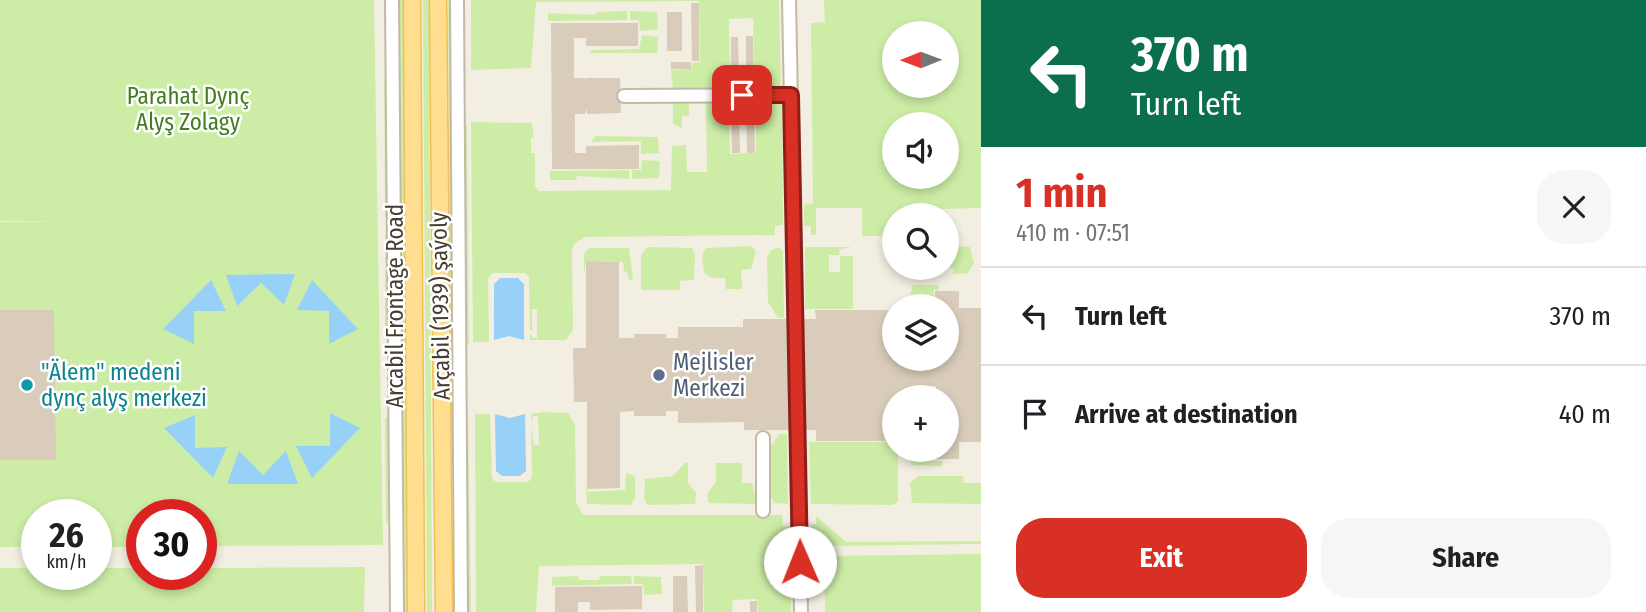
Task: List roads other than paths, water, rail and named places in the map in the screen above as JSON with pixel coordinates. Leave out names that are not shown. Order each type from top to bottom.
[{"type":"main road","name":"Arçabil (1939) şaýoly","points":[[412,0],[416,612]]},
{"type":"main road","name":"Arçabil (1939) şaýoly","points":[[438,0],[444,612]]},
{"type":"street","name":"Arcabil Frontage Road","points":[[392,0],[397,612]]},
{"type":"street","points":[[457,0],[461,612]]},
{"type":"street","points":[[789,0],[801,612]]},
{"type":"street","points":[[624,96],[791,95]]},
{"type":"street","points":[[763,438],[763,512]]},
{"type":"water","points":[[295,274],[284,305],[261,283],[237,306],[226,275]]},
{"type":"water","points":[[500,278],[518,278],[524,284],[524,340],[509,336],[494,340],[494,284]]},
{"type":"water","points":[[211,280],[226,311],[194,311],[194,344],[163,329]]},
{"type":"water","points":[[312,280],[358,329],[329,344],[329,311],[297,310]]},
{"type":"water","points":[[330,413],[360,428],[312,478],[296,446],[330,446]]},
{"type":"water","points":[[495,414],[510,418],[525,414],[526,471],[520,476],[502,476],[496,471]]},
{"type":"water","points":[[195,415],[195,448],[227,447],[213,478],[164,428]]},
{"type":"water","points":[[239,451],[263,475],[286,451],[298,484],[227,484]]},
{"type":"place","name":"Mejlisler Merkezi","points":[[659,375]]},
{"type":"place","name":"\"Älem\" medeni dynç alyş merkezi","points":[[27,385]]},
{"type":"park label","name":"Parahat Dynç Alyş Zolagy","points":[[188,109]]}]
